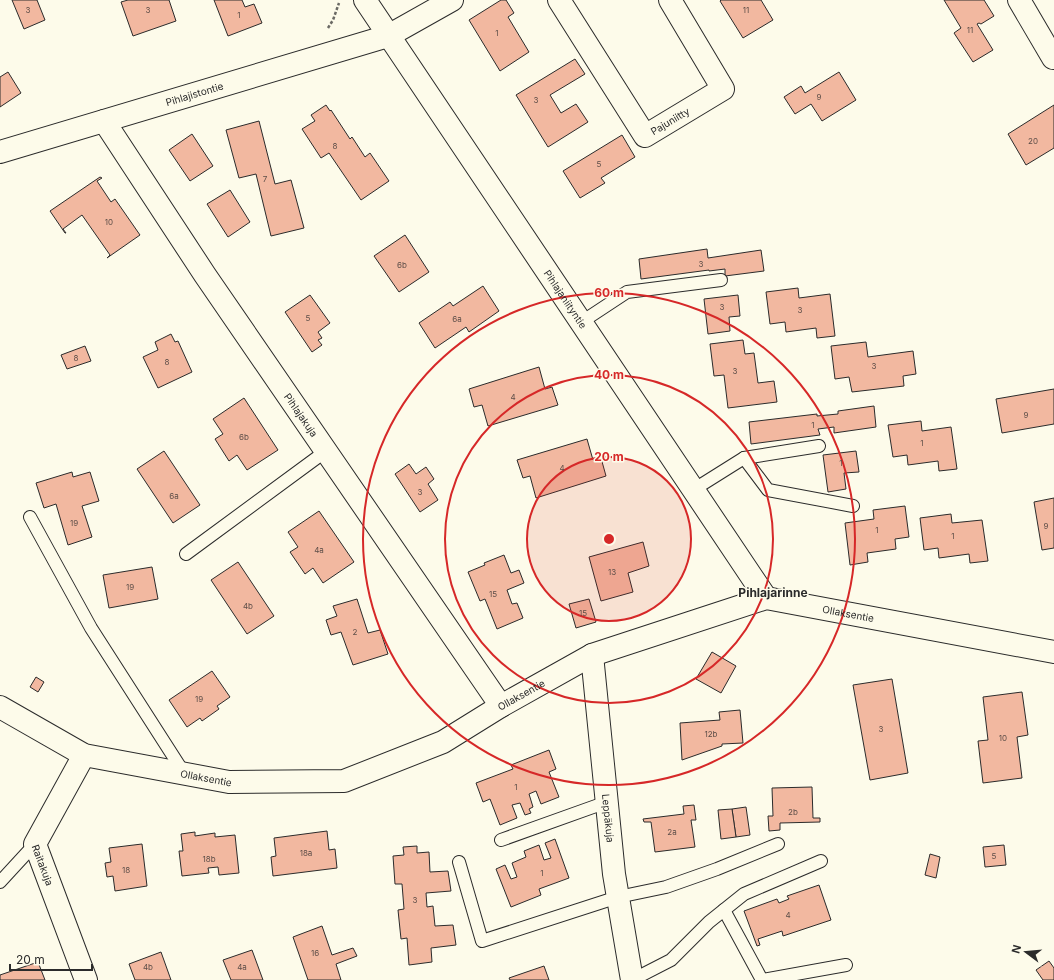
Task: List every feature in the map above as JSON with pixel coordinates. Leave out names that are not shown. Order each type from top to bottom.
[{"type":"street","name":"Pihlajaniityntie","points":[[365,0],[766,598]]},
{"type":"street","name":"Pihlajistontie","points":[[0,152],[388,36],[452,0]]},
{"type":"street","name":"Pajuniitty","points":[[559,0],[645,136],[723,89],[670,0]]},
{"type":"street","points":[[1019,0],[1053,58]]},
{"type":"street","name":"Pihlajakuja","points":[[104,121],[205,275],[501,706]]},
{"type":"street","name":"Ollaksentie","points":[[0,707],[84,755],[229,782],[344,781],[443,742],[501,706],[592,655],[766,598],[1054,652]]},
{"type":"street","name":"Leppäkuja","points":[[592,655],[614,874],[632,980]]},
{"type":"street","name":"Raitakuja","points":[[84,755],[35,844],[86,980]]},
{"type":"lane","points":[[580,322],[627,292],[721,280]]},
{"type":"lane","points":[[693,490],[744,458],[819,446]]},
{"type":"lane","points":[[186,554],[326,451]]},
{"type":"lane","points":[[744,458],[768,490],[854,506]]},
{"type":"lane","points":[[30,517],[91,628],[184,773]]},
{"type":"lane","points":[[501,840],[606,802]]},
{"type":"lane","points":[[0,882],[35,844]]},
{"type":"lane","points":[[459,862],[482,941],[618,897],[666,887],[717,869],[778,844]]},
{"type":"lane","points":[[632,980],[671,960],[709,922],[744,894],[821,861]]},
{"type":"lane","points":[[724,910],[762,980],[846,965]]},
{"type":"building","points":[[12,0],[37,0],[45,20],[24,29]]},
{"type":"building","points":[[128,0],[169,0],[176,21],[133,36],[121,2]]},
{"type":"building","points":[[214,0],[242,0],[245,7],[254,4],[262,23],[228,36]]},
{"type":"building","points":[[501,0],[506,0],[514,13],[508,17],[529,52],[500,71],[469,20]]},
{"type":"building","points":[[761,0],[773,20],[743,38],[720,1]]},
{"type":"building","points":[[944,0],[984,0],[994,16],[981,24],[977,24],[993,50],[973,62],[954,33],[961,28]]},
{"type":"building","points":[[575,59],[585,74],[550,95],[561,113],[576,104],[588,122],[548,147],[516,95]]},
{"type":"building","points":[[8,72],[21,93],[0,107],[0,77]]},
{"type":"building","points":[[839,72],[856,100],[822,121],[811,104],[795,114],[784,97],[801,86],[805,93]]},
{"type":"building","points":[[326,105],[330,111],[331,110],[350,139],[352,137],[365,157],[370,153],[389,181],[361,200],[329,153],[321,158],[302,129],[315,121],[311,115]]},
{"type":"building","points":[[1054,105],[1054,148],[1026,165],[1008,134]]},
{"type":"building","points":[[259,121],[275,184],[291,180],[304,228],[271,236],[256,174],[239,178],[226,130]]},
{"type":"building","points":[[192,134],[213,166],[190,181],[169,150]]},
{"type":"building","points":[[622,135],[635,157],[601,178],[605,183],[580,198],[563,171]]},
{"type":"building","points":[[100,177],[102,178],[97,181],[111,202],[115,199],[140,235],[107,258],[110,255],[82,215],[63,229],[65,233],[50,211]]},
{"type":"building","points":[[230,190],[250,222],[228,237],[207,204]]},
{"type":"building","points":[[405,235],[429,272],[399,292],[374,256]]},
{"type":"building","points":[[707,249],[708,258],[761,250],[764,271],[725,276],[725,269],[709,270],[641,279],[639,259]]},
{"type":"building","points":[[483,286],[499,311],[469,332],[466,327],[435,348],[419,323],[450,302],[453,306]]},
{"type":"building","points":[[798,288],[799,298],[830,294],[835,336],[817,338],[816,328],[786,332],[785,322],[770,324],[766,292]]},
{"type":"building","points":[[310,295],[330,323],[318,332],[322,338],[318,340],[322,345],[312,352],[285,312]]},
{"type":"building","points":[[738,295],[740,316],[729,317],[730,331],[708,334],[704,299]]},
{"type":"building","points":[[171,334],[175,342],[178,341],[192,372],[158,388],[143,357],[158,350],[155,342]]},
{"type":"building","points":[[743,340],[745,354],[754,353],[758,383],[774,381],[777,402],[728,408],[724,375],[714,376],[710,344]]},
{"type":"building","points":[[866,342],[868,357],[913,351],[916,374],[903,376],[904,386],[852,392],[849,377],[835,379],[831,346]]},
{"type":"building","points":[[85,346],[91,361],[67,369],[61,355]]},
{"type":"building","points":[[539,367],[545,389],[552,387],[558,405],[488,426],[482,405],[474,407],[469,389]]},
{"type":"building","points":[[1054,389],[1054,424],[1002,433],[996,399]]},
{"type":"building","points":[[244,398],[278,450],[247,470],[237,455],[229,461],[215,439],[223,434],[213,419]]},
{"type":"building","points":[[874,406],[876,427],[834,433],[834,427],[818,429],[820,435],[751,444],[749,422],[817,414],[817,416],[838,414],[838,411]]},
{"type":"building","points":[[921,421],[922,431],[951,427],[957,469],[939,471],[938,461],[908,465],[907,455],[893,457],[888,425]]},
{"type":"building","points":[[587,439],[593,460],[601,458],[606,476],[536,498],[530,476],[523,478],[517,460]]},
{"type":"building","points":[[164,451],[200,505],[173,523],[137,469]]},
{"type":"building","points":[[856,451],[859,472],[844,473],[846,489],[828,492],[823,455]]},
{"type":"building","points":[[409,464],[416,474],[426,467],[434,479],[428,484],[438,500],[420,512],[395,474]]},
{"type":"building","points":[[72,472],[73,477],[90,472],[99,501],[82,506],[92,537],[68,545],[56,504],[44,508],[36,483]]},
{"type":"building","points":[[1054,498],[1054,548],[1042,550],[1034,502]]},
{"type":"building","points":[[905,506],[909,537],[895,539],[896,549],[867,553],[868,562],[850,565],[845,523],[874,519],[873,510]]},
{"type":"building","points":[[319,511],[354,562],[323,583],[313,568],[305,574],[290,552],[298,547],[288,532]]},
{"type":"building","points":[[951,514],[952,523],[982,520],[988,561],[970,563],[969,554],[939,558],[938,548],[924,550],[920,518]]},
{"type":"building","points":[[643,542],[649,566],[628,573],[633,592],[601,601],[589,557]]},
{"type":"building","points":[[504,555],[511,573],[519,570],[524,583],[507,590],[512,604],[517,603],[523,618],[497,629],[485,599],[480,601],[468,572],[485,565],[484,563]]},
{"type":"building","points":[[238,562],[274,616],[247,634],[211,580]]},
{"type":"building","points":[[152,567],[158,599],[109,608],[103,575]]},
{"type":"building","points":[[357,599],[368,633],[380,630],[388,654],[353,665],[341,632],[331,635],[326,620],[337,616],[333,606]]},
{"type":"building","points":[[589,599],[596,622],[576,628],[569,604]]},
{"type":"building","points":[[712,652],[736,666],[721,693],[696,679]]},
{"type":"building","points":[[212,671],[230,697],[217,706],[219,709],[202,721],[200,718],[187,727],[169,700]]},
{"type":"building","points":[[36,677],[44,682],[38,692],[30,687]]},
{"type":"building","points":[[892,679],[908,773],[870,780],[853,685]]},
{"type":"building","points":[[1022,692],[1028,735],[1017,737],[1022,778],[983,783],[978,741],[988,740],[983,697]]},
{"type":"building","points":[[740,710],[743,743],[722,744],[722,746],[682,760],[680,723],[720,720],[719,712]]},
{"type":"building","points":[[549,750],[556,769],[549,772],[559,797],[541,804],[536,791],[529,794],[533,807],[529,809],[531,813],[525,815],[520,803],[512,805],[517,818],[500,825],[490,799],[483,802],[476,783],[513,769],[511,765]]},
{"type":"building","points":[[812,787],[813,818],[820,818],[820,822],[780,823],[780,830],[769,831],[768,816],[773,816],[772,788]]},
{"type":"building","points":[[694,805],[696,820],[691,820],[695,847],[655,852],[651,822],[644,822],[643,819],[684,814],[683,806]]},
{"type":"building","points":[[746,807],[750,835],[736,837],[732,809]]},
{"type":"building","points":[[732,809],[736,837],[721,839],[718,810]]},
{"type":"building","points":[[327,831],[329,850],[335,849],[337,868],[273,876],[271,857],[276,856],[274,838]]},
{"type":"building","points":[[195,832],[195,836],[215,833],[215,837],[235,835],[239,873],[219,875],[218,867],[208,868],[209,873],[182,876],[179,851],[183,851],[181,834]]},
{"type":"building","points":[[555,839],[569,878],[539,889],[541,895],[511,907],[496,869],[505,865],[511,879],[517,877],[512,863],[526,857],[524,851],[539,845],[544,860],[551,858],[545,843]]},
{"type":"building","points":[[142,844],[147,886],[115,891],[113,876],[107,877],[105,863],[111,862],[109,848]]},
{"type":"building","points":[[1004,845],[1006,865],[985,867],[983,847]]},
{"type":"building","points":[[417,846],[417,853],[429,852],[430,872],[448,871],[451,891],[426,893],[427,907],[433,906],[435,926],[453,925],[456,945],[431,948],[432,962],[409,965],[407,938],[401,939],[398,910],[404,909],[402,884],[395,884],[393,856],[404,855],[403,847]]},
{"type":"building","points":[[930,854],[940,857],[936,878],[925,875]]},
{"type":"building","points":[[819,885],[831,920],[783,936],[782,931],[758,939],[760,945],[757,946],[744,911],[777,899],[779,903],[789,899],[787,896]]},
{"type":"building","points":[[322,926],[332,955],[353,948],[357,956],[336,964],[341,980],[308,980],[293,937]]},
{"type":"building","points":[[252,950],[263,980],[231,980],[223,960]]},
{"type":"building","points":[[161,952],[171,980],[135,980],[129,964]]},
{"type":"building","points":[[1049,961],[1054,968],[1054,980],[1043,980],[1036,970]]},
{"type":"building","points":[[38,962],[45,980],[0,980],[0,975]]},
{"type":"building","points":[[544,966],[549,980],[510,980],[509,978]]},
{"type":"district","name":"Pihlajarinne","points":[[773,593]]}]
